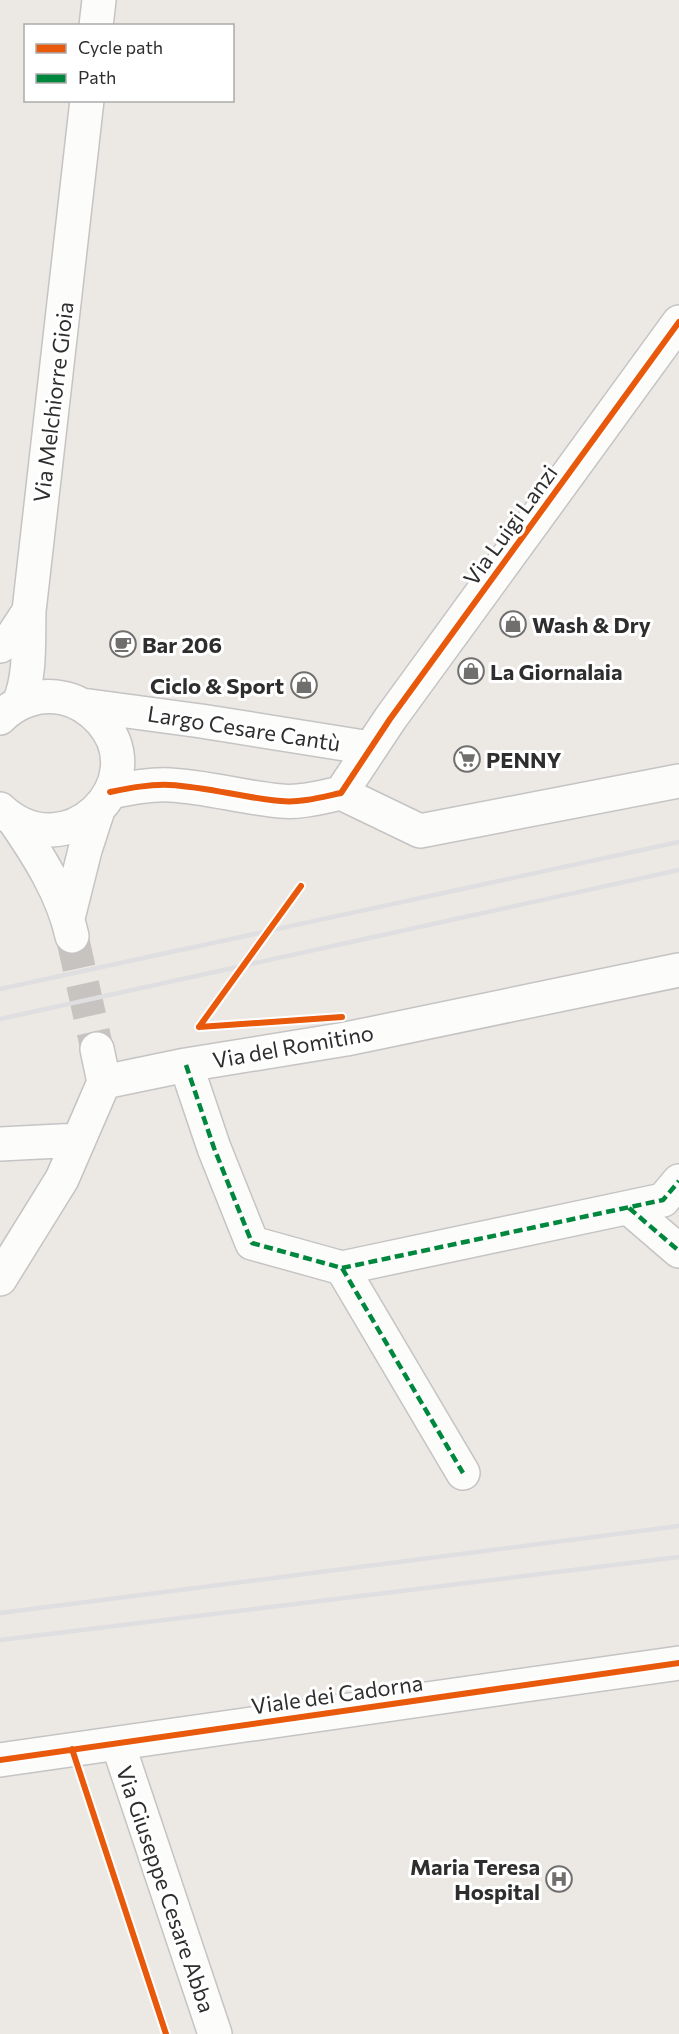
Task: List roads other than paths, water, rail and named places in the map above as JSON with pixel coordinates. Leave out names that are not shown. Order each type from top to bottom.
[{"type":"street","points":[[96,24],[99,0]]},
{"type":"street","name":"Via Melchiorre Gioia","points":[[8,707],[25,690],[29,611],[87,102]]},
{"type":"street","name":"Via Luigi Lanzi","points":[[370,748],[679,322]]},
{"type":"street","points":[[0,646],[10,640],[29,611]]},
{"type":"street","name":"Largo Cesare Cantù","points":[[8,707],[37,698],[56,697],[82,705],[370,748],[341,793]]},
{"type":"street","name":"Largo Cesare Cantù","points":[[82,705],[104,725],[114,743],[116,772],[104,801]]},
{"type":"street","points":[[7,814],[38,830],[64,829],[82,822],[104,801],[140,786],[169,785],[232,792],[282,801],[302,801],[341,793],[420,831],[679,781]]},
{"type":"street","points":[[7,814],[42,863],[70,927],[82,859],[104,801]]},
{"type":"street","name":"Via del Romitino","points":[[679,970],[346,1039],[186,1065],[214,1148],[252,1243],[342,1268],[663,1200],[679,1181]]},
{"type":"street","points":[[0,1279],[62,1179],[104,1082],[97,1049]]},
{"type":"street","points":[[104,1082],[186,1065]]},
{"type":"street","points":[[0,1144],[78,1140]]},
{"type":"street","points":[[629,1208],[679,1251]]},
{"type":"street","points":[[342,1268],[463,1473]]},
{"type":"street","name":"Viale dei Cadorna","points":[[0,1760],[679,1663]]},
{"type":"street","name":"Via Giuseppe Cesare Abba","points":[[118,1744],[215,2034]]},
{"type":"tunnel","points":[[72,936],[97,1049]]},
{"type":"railway","points":[[0,989],[679,842]]},
{"type":"railway","points":[[0,1019],[679,870]]},
{"type":"railway","points":[[0,1613],[679,1526]]},
{"type":"railway","points":[[0,1640],[679,1557]]},
{"type":"place","name":"Wash & Dry","points":[[513,624]]},
{"type":"place","name":"Bar 206","points":[[123,644]]},
{"type":"place","name":"La Giornalaia","points":[[471,671]]},
{"type":"place","name":"Ciclo & Sport","points":[[304,685]]},
{"type":"place","name":"PENNY","points":[[467,759]]},
{"type":"place","name":"Maria Teresa Hospital","points":[[559,1879]]}]
